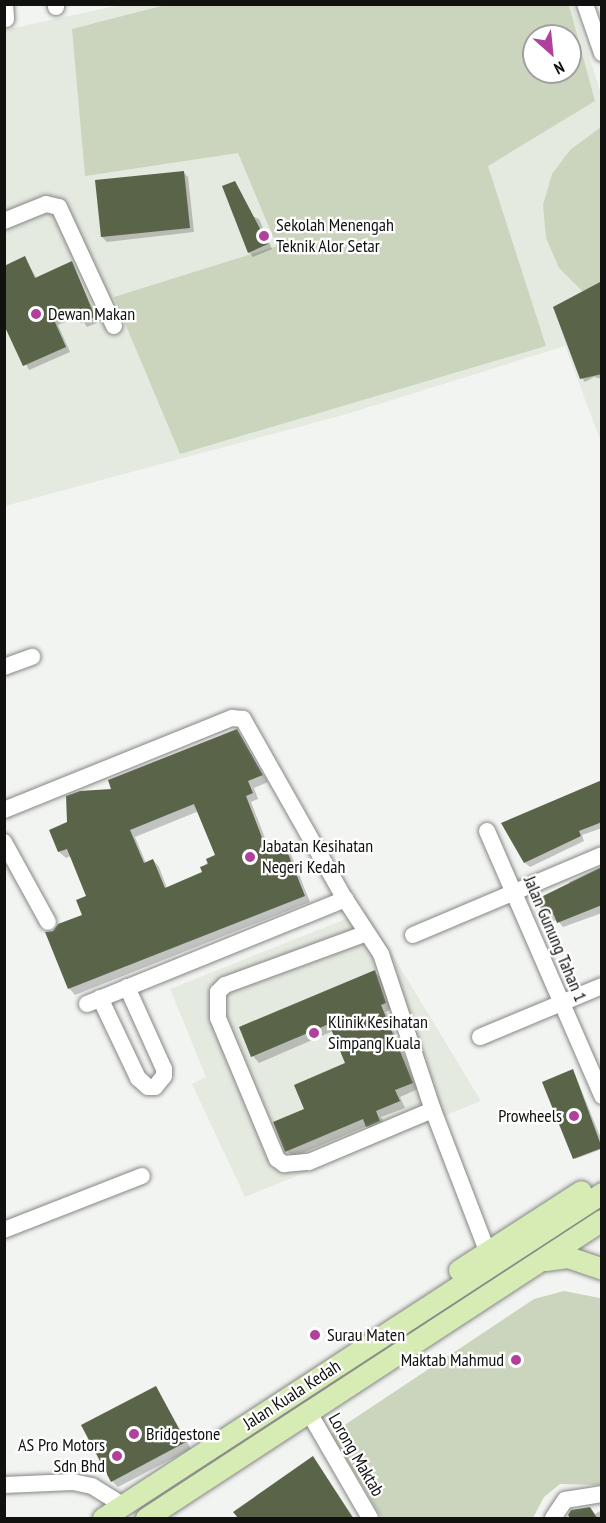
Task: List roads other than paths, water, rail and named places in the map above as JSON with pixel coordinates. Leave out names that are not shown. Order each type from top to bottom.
[{"type":"main road","points":[[413,1317],[434,1287],[541,1214],[600,1196]]},
{"type":"main road","name":"Jalan Kuala Kedah","points":[[103,1518],[600,1196]]},
{"type":"main road","points":[[569,1214],[602,1262]]},
{"type":"main road","name":"Jalan Kuala Kedah","points":[[146,1518],[602,1220]]},
{"type":"main road","points":[[539,1262],[568,1257],[602,1269]]},
{"type":"street","points":[[585,4],[602,53]]},
{"type":"street","points":[[4,221],[46,204],[59,207],[114,326]]},
{"type":"street","points":[[4,667],[32,657]]},
{"type":"street","points":[[4,810],[232,718],[243,719],[345,899],[381,954],[432,1110],[487,1251]]},
{"type":"street","name":"Jalan Gunung Tahan 1","points":[[487,831],[602,1096]]},
{"type":"street","points":[[4,842],[48,922]]},
{"type":"street","points":[[414,935],[602,855]]},
{"type":"street","points":[[127,987],[164,1069],[164,1076],[155,1086],[148,1087],[138,1078],[93,1001],[127,987],[345,899]]},
{"type":"street","points":[[367,933],[225,984],[218,992],[218,1018],[277,1159],[284,1164],[309,1162],[432,1110]]},
{"type":"street","points":[[480,1037],[602,986]]},
{"type":"street","points":[[4,1230],[142,1176]]},
{"type":"street","name":"Lorong Maktab","points":[[308,1411],[370,1518]]},
{"type":"street","points":[[4,1485],[73,1482],[92,1486],[122,1505]]},
{"type":"street","points":[[553,1518],[565,1500],[602,1494]]},
{"type":"place","name":"Sekolah Menengah Teknik Alor Setar","points":[[264,236]]},
{"type":"place","name":"Dewan Makan","points":[[36,314]]},
{"type":"place","name":"Jabatan Kesihatan Negeri Kedah","points":[[250,857]]},
{"type":"place","name":"Klinik Kesihatan Simpang Kuala","points":[[314,1033]]},
{"type":"place","name":"Prowheels","points":[[574,1116]]},
{"type":"place","name":"Surau Maten","points":[[315,1335]]},
{"type":"place","name":"Maktab Mahmud","points":[[516,1360]]},
{"type":"place","name":"Bridgestone","points":[[134,1434]]},
{"type":"place","name":"AS Pro Motors Sdn Bhd","points":[[117,1456]]}]
